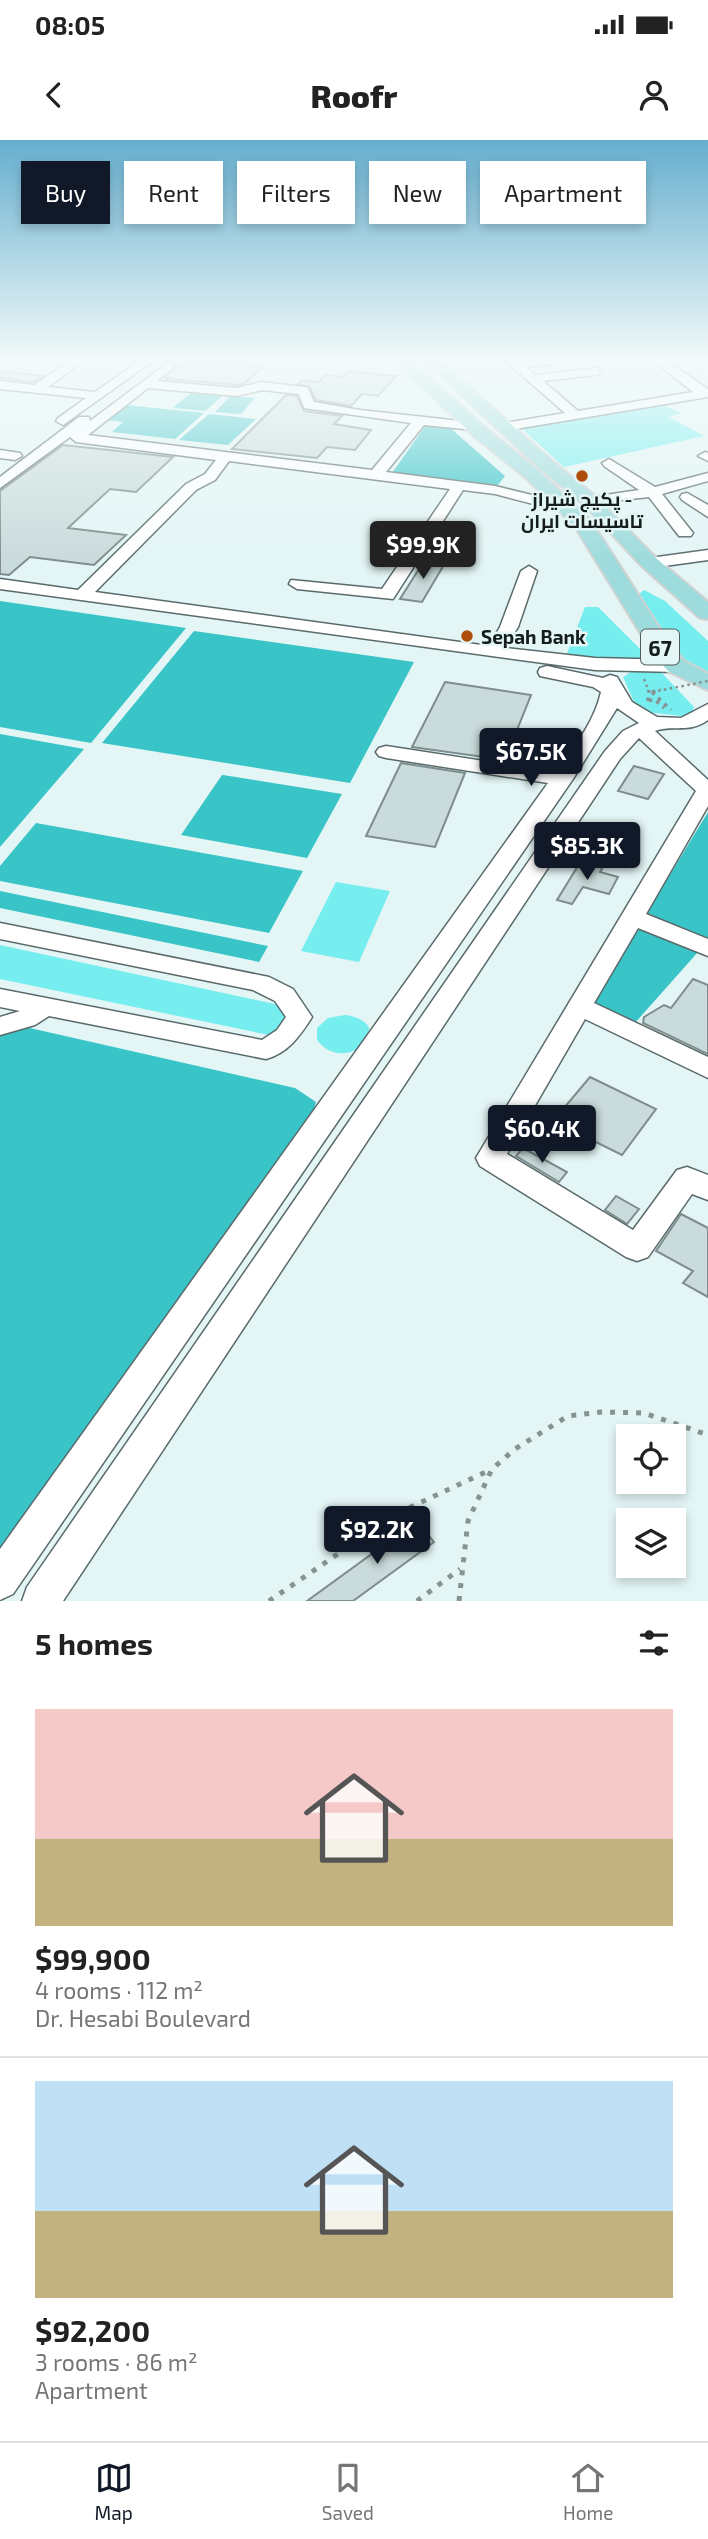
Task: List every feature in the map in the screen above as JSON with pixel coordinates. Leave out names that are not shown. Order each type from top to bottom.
[{"type":"main road","name":"67","points":[[474,426],[533,475],[584,525],[660,647],[676,666],[708,682]]},
{"type":"main road","name":"67","points":[[504,427],[596,507],[648,561],[708,613]]},
{"type":"main road","points":[[571,512],[596,507]]},
{"type":"main road","points":[[603,559],[615,567],[632,569],[648,561]]},
{"type":"main road","points":[[626,595],[630,586],[646,582],[682,589]]},
{"type":"street","points":[[0,468],[57,426]]},
{"type":"street","points":[[0,484],[79,426]]},
{"type":"street","points":[[91,426],[76,438],[495,490],[571,512]]},
{"type":"street","points":[[375,476],[416,426]]},
{"type":"street","points":[[504,427],[509,426]]},
{"type":"street","points":[[0,454],[15,456]]},
{"type":"street","points":[[82,595],[191,487],[210,477],[225,457]]},
{"type":"street","points":[[609,463],[653,492],[685,533]]},
{"type":"street","points":[[495,490],[515,487],[533,475]]},
{"type":"street","points":[[596,507],[708,477]]},
{"type":"street","points":[[297,584],[387,595],[459,486]]},
{"type":"street","points":[[687,497],[708,512]]},
{"type":"street","points":[[648,561],[708,555]]},
{"type":"street","points":[[500,657],[529,571]]},
{"type":"street","points":[[0,584],[563,667],[633,664],[676,666]]},
{"type":"street","points":[[0,597],[500,657]]},
{"type":"street","points":[[0,1581],[593,736],[607,708],[611,690],[609,677],[616,668],[633,664]]},
{"type":"street","points":[[563,667],[599,682],[611,690],[630,712],[655,722],[675,724],[702,717],[708,710]]},
{"type":"street","points":[[655,722],[707,791],[490,1158],[637,1248],[687,1178],[708,1188]]},
{"type":"street","points":[[41,1601],[612,755],[630,735],[655,722]]},
{"type":"street","points":[[386,752],[563,779]]},
{"type":"street","points":[[632,917],[708,948]]},
{"type":"street","points":[[0,931],[260,983],[284,995],[299,1017],[286,1036],[266,1050],[0,998]]},
{"type":"street","points":[[579,1006],[708,1068]]},
{"type":"street","points":[[0,1026],[26,1019],[44,1008]]},
{"type":"path","points":[[633,664],[649,688],[648,700],[655,722]]},
{"type":"path","points":[[648,700],[654,699],[667,712],[672,711],[652,692],[708,682]]},
{"type":"path","points":[[269,1601],[398,1513],[492,1469],[515,1449],[568,1416],[602,1412],[644,1413],[708,1435]]},
{"type":"path","points":[[458,1601],[468,1521],[492,1469]]},
{"type":"path","points":[[417,1601],[461,1569]]},
{"type":"shaded area","points":[[118,426],[189,426],[175,439],[112,432]]},
{"type":"shaded area","points":[[195,426],[248,426],[228,445],[179,440]]},
{"type":"shaded area","points":[[425,426],[440,426],[449,427],[505,476],[498,485],[392,473]]},
{"type":"shaded area","points":[[519,426],[686,426],[704,436],[564,467]]},
{"type":"shaded area","points":[[644,590],[665,601],[708,641],[708,677],[688,666],[637,596]]},
{"type":"shaded area","points":[[0,601],[186,628],[91,743],[0,727]]},
{"type":"shaded area","points":[[585,607],[598,607],[652,661],[566,656]]},
{"type":"shaded area","points":[[194,631],[414,662],[350,783],[102,743]]},
{"type":"shaded area","points":[[636,669],[661,672],[694,707],[692,712],[682,716],[638,711],[623,677]]},
{"type":"shaded area","points":[[0,734],[84,749],[0,847]]},
{"type":"shaded area","points":[[222,775],[342,794],[307,858],[181,835]]},
{"type":"shaded area","points":[[708,812],[708,942],[645,916]]},
{"type":"shaded area","points":[[36,823],[303,871],[269,933],[0,881],[0,866]]},
{"type":"shaded area","points":[[336,882],[390,891],[359,962],[301,951]]},
{"type":"shaded area","points":[[0,891],[268,946],[259,962],[0,908]]},
{"type":"shaded area","points":[[638,926],[698,952],[634,1024],[589,1005]]},
{"type":"shaded area","points":[[0,945],[275,1004],[287,1008],[289,1021],[279,1032],[269,1035],[0,979]]},
{"type":"shaded area","points":[[345,1015],[361,1020],[369,1028],[369,1036],[363,1045],[354,1051],[342,1053],[329,1050],[317,1040],[317,1028],[328,1018]]},
{"type":"shaded area","points":[[21,1026],[295,1088],[316,1102],[310,1125],[0,1558],[0,1034]]},
{"type":"building","points":[[255,426],[347,426],[371,430],[355,450],[327,447],[317,458],[232,449]]},
{"type":"building","points":[[63,445],[173,457],[136,492],[110,489],[68,528],[126,535],[94,565],[30,557],[9,575],[0,574],[0,491]]},
{"type":"building","points":[[424,561],[445,563],[422,602],[400,599]]},
{"type":"building","points":[[445,682],[531,695],[505,760],[412,747]]},
{"type":"building","points":[[401,763],[465,773],[435,847],[366,836]]},
{"type":"building","points":[[634,766],[664,774],[648,799],[618,791]]},
{"type":"building","points":[[581,861],[603,867],[600,872],[618,877],[609,894],[583,887],[572,904],[557,900]]},
{"type":"building","points":[[693,979],[708,985],[708,1054],[643,1023],[644,1017],[664,1005],[671,1008]]},
{"type":"building","points":[[590,1077],[656,1109],[622,1155],[553,1121]]},
{"type":"building","points":[[523,1148],[567,1172],[559,1182],[516,1156]]},
{"type":"building","points":[[616,1196],[639,1209],[627,1224],[605,1210]]},
{"type":"building","points":[[681,1214],[708,1228],[708,1297],[683,1283],[693,1271],[656,1251]]},
{"type":"building","points":[[417,1521],[434,1542],[353,1601],[307,1601]]},
{"type":"place","name":"پکیج شیراز - تاسیسات ایران","points":[[582,476]]},
{"type":"place","name":"Sepah Bank","points":[[467,636]]}]
